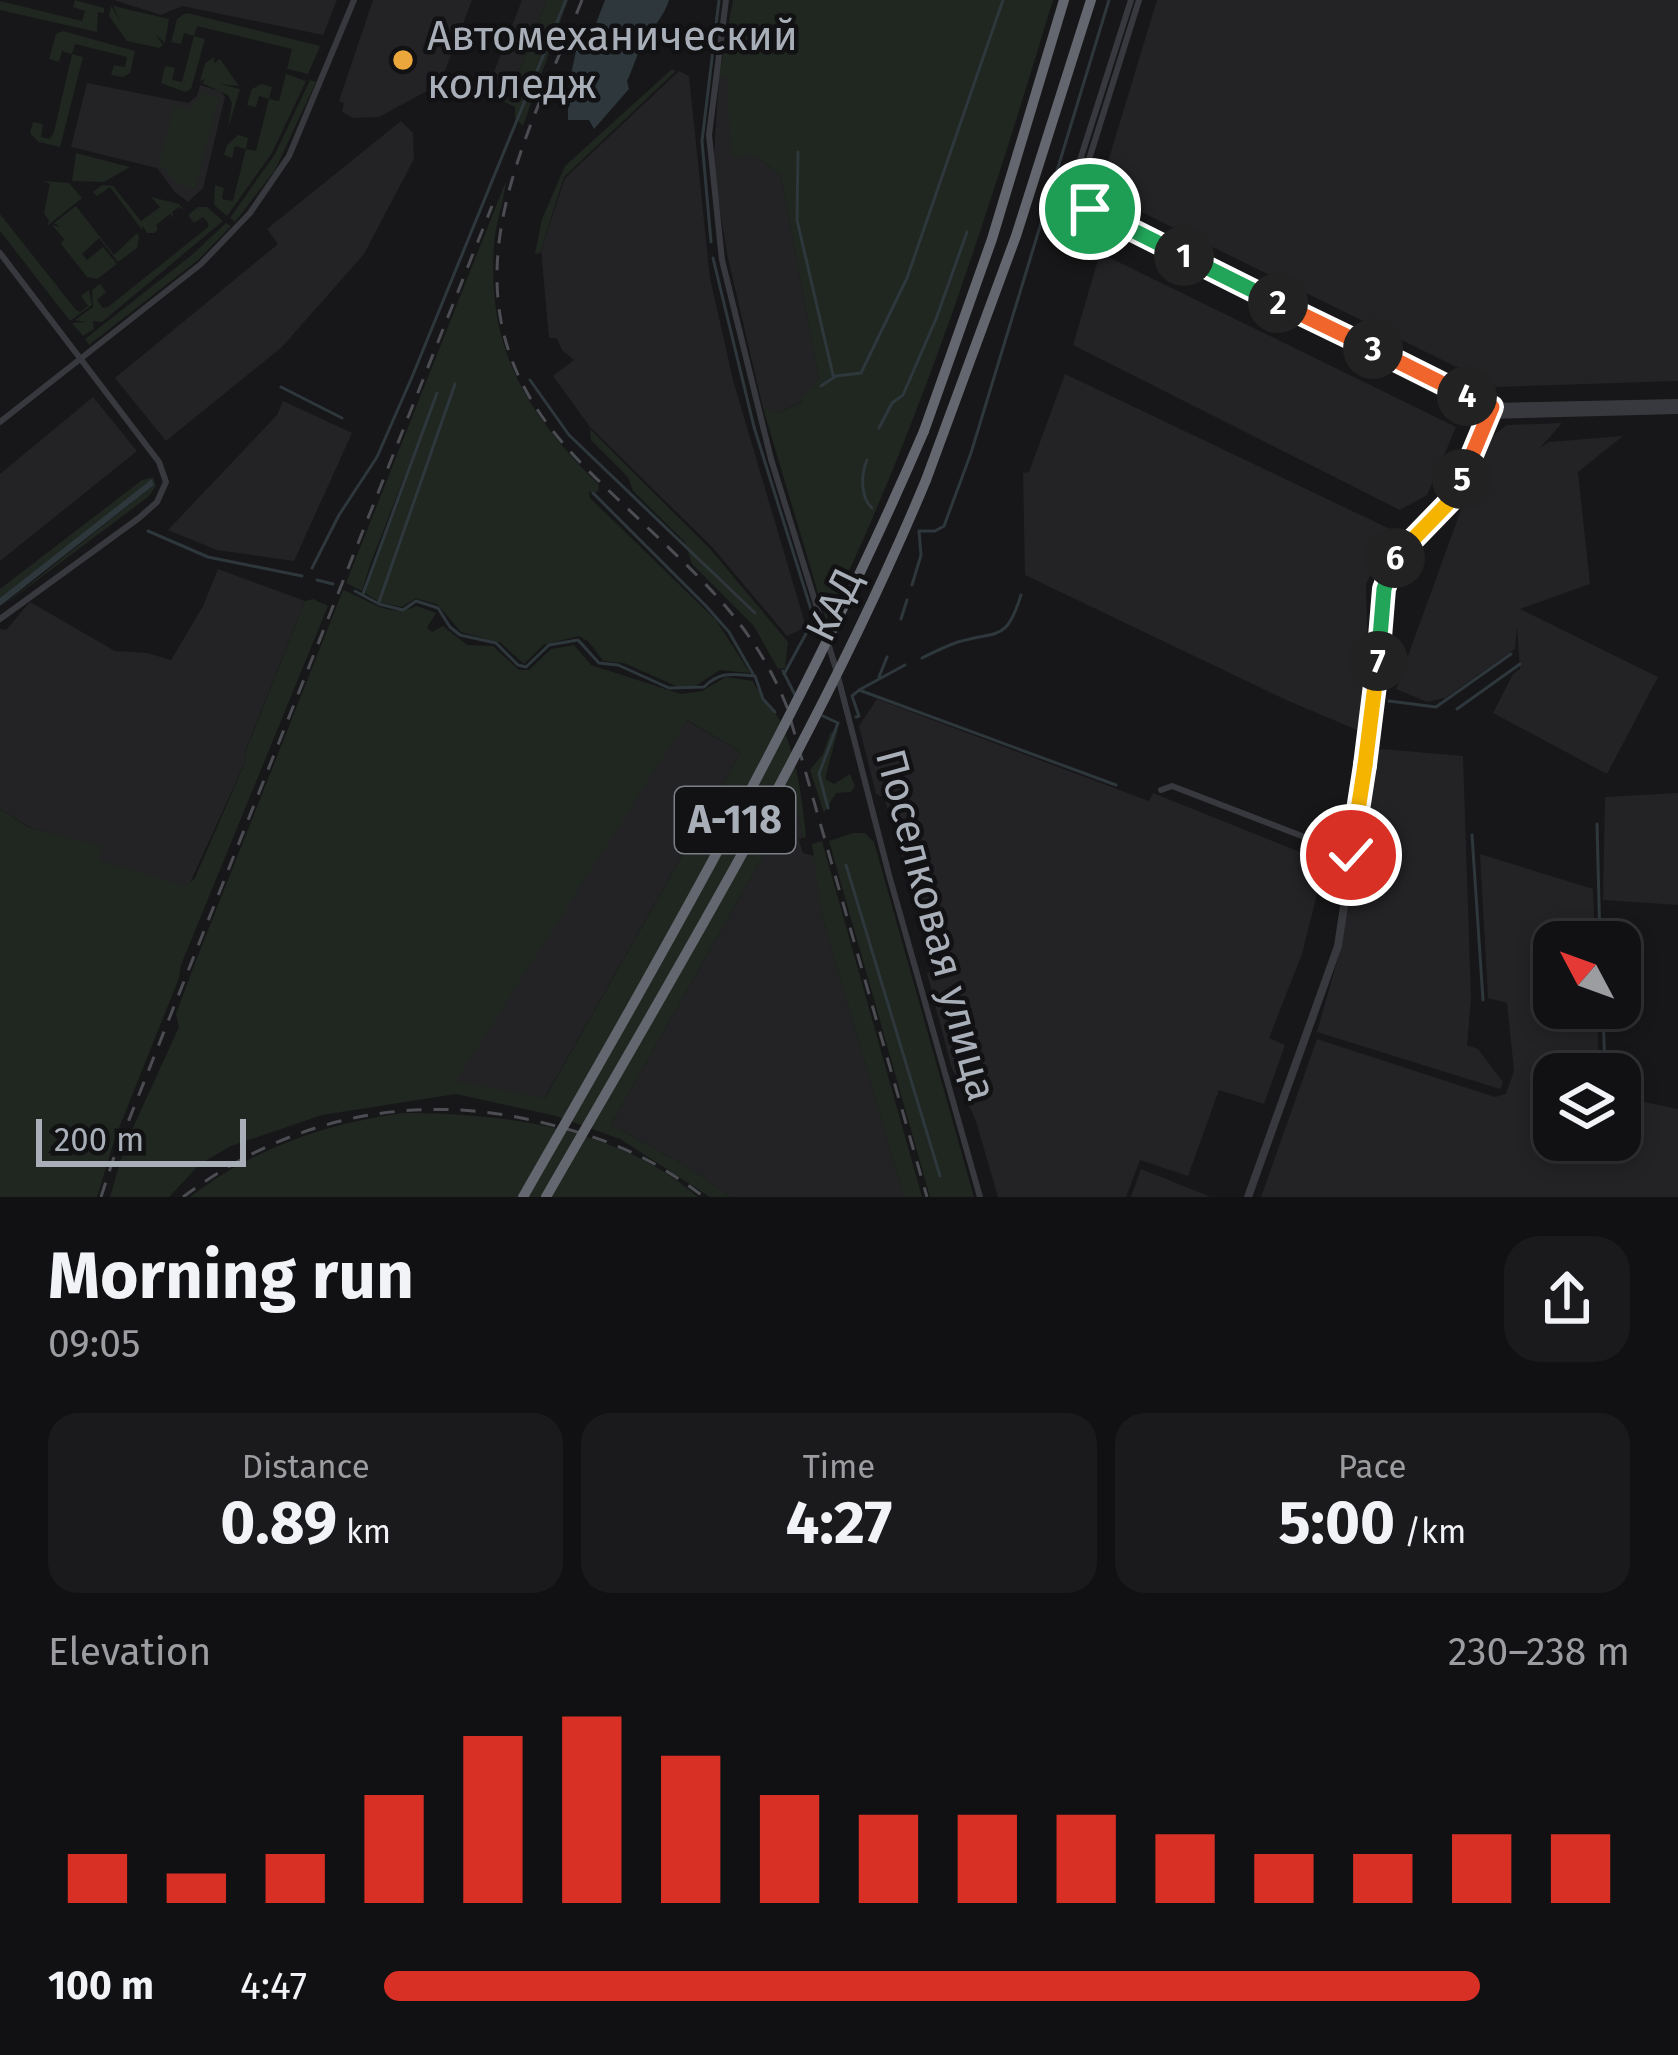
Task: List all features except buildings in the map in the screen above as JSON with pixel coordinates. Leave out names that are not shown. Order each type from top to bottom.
[{"type":"highway","name":"КАД","points":[[523,1197],[782,735],[870,556],[924,431],[992,239],[1064,0]]},
{"type":"highway","name":"КАД","points":[[546,1197],[804,745],[895,555],[943,440],[1016,236],[1091,0]]},
{"type":"street","points":[[0,422],[201,264],[261,199],[306,121],[354,0]]},
{"type":"street","name":"Поселковая улица","points":[[726,0],[710,135],[722,260],[771,459],[836,669],[980,1197]]},
{"type":"street","points":[[1135,0],[1080,188],[1080,203],[1490,411],[1678,406]]},
{"type":"street","points":[[0,253],[82,357],[158,462],[166,482],[150,509],[3,617]]},
{"type":"street","points":[[1248,1197],[1338,946],[1388,573],[1406,543],[1454,497],[1490,411]]},
{"type":"street","points":[[1161,790],[1172,786],[1351,855]]},
{"type":"shaded area","points":[[75,0],[104,8],[104,13],[98,12],[97,32],[0,10],[0,1],[82,21],[85,11],[73,7]]},
{"type":"shaded area","points":[[114,0],[337,0],[323,35],[182,6],[161,15]]},
{"type":"shaded area","name":"Автомеханический колледж","points":[[373,0],[472,0],[440,84],[379,117],[353,118],[342,112],[344,103],[339,101]]},
{"type":"shaded area","points":[[522,0],[547,0],[507,103],[485,95]]},
{"type":"shaded area","points":[[547,0],[568,0],[523,126],[515,118],[515,107],[507,103]]},
{"type":"shaded area","points":[[605,0],[669,0],[640,49],[627,81],[629,89],[594,129],[589,120],[568,120],[568,88],[576,51],[595,26]]},
{"type":"shaded area","points":[[733,0],[1053,0],[923,392],[826,620],[763,408],[777,413],[802,402],[819,379],[781,176],[755,155],[731,157],[727,77],[719,76]]},
{"type":"shaded area","points":[[1157,0],[1678,0],[1678,381],[1497,387],[1099,191]]},
{"type":"shaded area","points":[[111,6],[121,22],[113,6],[169,19],[165,43],[155,34],[163,45],[159,48],[127,41],[109,16]]},
{"type":"shaded area","points":[[187,13],[320,46],[308,74],[287,69],[292,49],[197,26],[194,36],[184,33],[181,44],[171,42],[177,19]]},
{"type":"shaded area","points":[[63,31],[135,51],[130,73],[111,75],[114,65],[125,67],[127,57],[75,44],[72,54],[62,51],[59,62],[49,59],[56,34]]},
{"type":"shaded area","points":[[194,36],[205,39],[191,89],[185,92],[161,83],[165,66],[175,68],[172,80],[182,82]]},
{"type":"shaded area","points":[[72,54],[83,57],[60,147],[39,142],[30,133],[33,122],[43,124],[41,137],[50,139]]},
{"type":"shaded area","points":[[214,57],[214,63],[220,59],[239,86],[220,84],[240,89],[228,128],[232,103],[228,95],[202,83],[206,79],[200,81],[205,63]]},
{"type":"shaded area","points":[[672,69],[676,71],[564,177],[540,253],[535,254],[542,219],[565,166]]},
{"type":"shaded area","points":[[679,71],[689,76],[710,278],[733,380],[806,627],[787,636],[713,548],[590,427],[553,376],[574,360],[557,338],[549,338],[541,250],[565,178]]},
{"type":"shaded area","points":[[286,74],[306,81],[272,153],[227,216],[214,205],[215,185],[224,188],[222,199],[233,201],[246,149],[256,151],[269,99],[279,101]]},
{"type":"shaded area","points":[[719,76],[727,76],[755,155],[781,176],[819,379],[803,401],[777,413],[763,408],[728,258],[713,170]]},
{"type":"shaded area","points":[[310,80],[316,82],[275,170],[235,222],[230,218],[275,154]]},
{"type":"shaded area","points":[[87,83],[188,103],[197,96],[200,85],[220,91],[225,97],[203,188],[188,202],[157,168],[71,147]]},
{"type":"shaded area","points":[[261,84],[272,87],[269,99],[259,96],[256,107],[247,105],[252,89]]},
{"type":"shaded area","points":[[204,93],[219,97],[195,189],[180,185],[159,163],[174,106],[188,110]]},
{"type":"shaded area","points":[[401,121],[413,133],[414,159],[364,254],[282,347],[166,441],[115,378],[278,244],[267,229]]},
{"type":"shaded area","points":[[238,135],[248,138],[246,149],[235,146],[232,158],[224,155]]},
{"type":"shaded area","points":[[76,153],[130,167],[104,182],[72,181]]},
{"type":"shaded area","points":[[43,181],[69,183],[82,198],[47,226],[44,213],[50,184]]},
{"type":"shaded area","points":[[506,181],[495,238],[494,283],[497,318],[517,378],[551,432],[599,485],[598,492],[589,492],[590,498],[716,620],[750,673],[720,670],[694,687],[678,687],[624,663],[603,661],[579,636],[543,645],[524,664],[501,643],[461,632],[438,605],[416,598],[402,607],[365,593],[438,391],[362,591],[346,583]]},
{"type":"shaded area","points":[[102,185],[113,186],[141,221],[160,207],[151,197],[179,204],[184,210],[179,207],[172,212],[174,218],[170,214],[156,225],[158,230],[147,233],[110,187],[97,196],[93,192]]},
{"type":"shaded area","points":[[76,206],[114,255],[137,233],[139,237],[137,248],[118,262],[99,238],[82,254],[87,260],[103,247],[117,264],[97,279],[87,277],[52,225],[61,227],[54,223]]},
{"type":"shaded area","points":[[207,207],[223,221],[102,322],[93,321],[94,329],[83,336],[72,323],[86,322],[75,320],[93,307],[92,290],[100,284],[106,292],[97,300],[108,307],[207,228],[203,217],[194,223],[188,215]]},
{"type":"shaded area","points":[[0,214],[76,310],[88,306],[81,296],[89,290],[92,305],[70,321],[0,231]]},
{"type":"shaded area","points":[[226,223],[231,226],[198,260],[89,345],[85,339]]},
{"type":"shaded area","points":[[1100,253],[1456,427],[1427,495],[1400,510],[1073,345]]},
{"type":"shaded area","points":[[1065,374],[1392,530],[1366,584],[1368,665],[1357,730],[1025,575],[1023,473],[1029,472]]},
{"type":"shaded area","points":[[93,397],[137,451],[0,561],[0,474]]},
{"type":"shaded area","points":[[283,401],[352,433],[294,561],[217,550],[168,530],[277,415]]},
{"type":"shaded area","points":[[1562,423],[1540,448],[1549,442],[1623,436],[1578,472],[1590,584],[1520,609],[1658,677],[1607,774],[1493,713],[1520,669],[1517,627],[1515,649],[1445,698],[1427,702],[1396,689],[1462,507],[1470,501],[1468,490],[1488,439],[1507,425]]},
{"type":"shaded area","points":[[590,429],[711,550],[788,642],[785,668],[778,669],[754,626],[692,564],[685,542],[633,491],[628,477],[591,440]]},
{"type":"shaded area","points":[[153,477],[156,486],[148,497],[0,608],[154,485],[153,480],[0,598],[0,589],[142,480]]},
{"type":"shaded area","points":[[152,479],[154,485],[0,606],[0,598]]},
{"type":"shaded area","points":[[218,569],[305,601],[245,752],[246,760],[190,883],[186,887],[97,860],[101,847],[29,827],[0,809],[0,629],[6,630],[30,602],[115,651],[171,660],[203,606]]},
{"type":"shaded area","points":[[343,590],[379,607],[417,606],[436,613],[427,628],[432,632],[443,626],[467,645],[493,646],[519,670],[529,670],[551,649],[574,645],[591,665],[681,694],[702,691],[726,677],[753,681],[786,734],[806,837],[798,813],[786,816],[611,1124],[730,1197],[710,1197],[620,1139],[556,1116],[456,1094],[322,1115],[231,1146],[200,1164],[169,1197],[110,1197],[125,1145],[179,1027],[176,1014]],"holes":[[[687,720],[741,752],[545,1098],[456,1081]]]},
{"type":"shaded area","points":[[313,599],[328,606],[181,965],[97,1197],[0,1197],[0,809],[28,827],[102,846],[98,860],[186,886],[195,878],[246,760],[305,601]]},
{"type":"shaded area","points":[[877,699],[1149,801],[1153,793],[1325,862],[1302,954],[1269,1038],[1285,1045],[1264,1104],[1219,1090],[1188,1176],[1140,1160],[1126,1197],[998,1197],[976,1121],[951,1066],[927,973],[935,971],[930,949],[884,797],[876,794],[859,726]]},
{"type":"shaded area","points":[[686,720],[741,752],[544,1099],[454,1081]]},
{"type":"shaded area","points":[[838,729],[825,779],[834,784],[850,774],[855,786],[851,792],[836,793],[824,813],[810,770],[823,754],[830,733]]},
{"type":"shaded area","points":[[1370,748],[1463,756],[1471,999],[1467,1045],[1478,1049],[1503,1082],[1500,1089],[1317,1032],[1342,944]]},
{"type":"shaded area","points":[[1678,793],[1678,905],[1603,900],[1605,797]]},
{"type":"shaded area","points":[[798,812],[800,844],[803,853],[815,856],[822,916],[904,1197],[730,1197],[611,1124],[786,816]]},
{"type":"shaded area","points":[[865,833],[874,842],[974,1197],[930,1197],[829,841]]},
{"type":"shaded area","points":[[822,841],[922,1197],[904,1197],[822,916],[812,844]]},
{"type":"shaded area","points":[[1480,854],[1593,889],[1594,921],[1533,921],[1533,1029],[1598,1029],[1598,1053],[1533,1053],[1533,1161],[1641,1161],[1641,1101],[1678,1109],[1678,1197],[1261,1197],[1317,1039],[1495,1097],[1506,1094],[1514,1071],[1507,1003],[1488,998]]},
{"type":"shaded area","points":[[403,1113],[481,1116],[559,1129],[632,1155],[698,1197],[190,1197],[239,1165],[291,1141]]},
{"type":"shaded area","points":[[1141,1169],[1206,1195],[1210,1197],[1131,1197]]},
{"type":"waterway","points":[[312,568],[377,457],[566,0]]},
{"type":"waterway","points":[[711,242],[702,141],[719,0]]},
{"type":"waterway","points":[[821,386],[836,376],[861,373],[907,278],[1003,0]]},
{"type":"waterway","points":[[912,585],[921,555],[919,531],[944,526],[971,453],[1109,0]]},
{"type":"waterway","points":[[798,152],[797,220],[833,375]]},
{"type":"waterway","points":[[879,428],[892,403],[903,395],[967,232]]},
{"type":"waterway","points":[[713,258],[754,427],[814,619],[784,674]]},
{"type":"waterway","points":[[530,380],[569,435],[755,613]]},
{"type":"waterway","points":[[379,602],[455,384]]},
{"type":"waterway","points":[[281,387],[342,418]]},
{"type":"waterway","points":[[363,594],[437,393]]},
{"type":"waterway","points":[[867,460],[863,485],[872,508]]},
{"type":"waterway","points":[[593,493],[729,632],[753,674]]},
{"type":"waterway","points":[[148,531],[208,557],[302,576]]},
{"type":"waterway","points":[[317,580],[333,584]]},
{"type":"waterway","points":[[355,591],[403,610],[416,601],[438,608],[460,635],[496,643],[526,667],[549,645],[578,640],[599,663],[618,665],[669,688],[704,687],[727,675],[755,676],[763,699],[775,712]]},
{"type":"waterway","points":[[922,658],[958,642],[999,632],[1010,621],[1021,595]]},
{"type":"waterway","points":[[901,619],[907,600]]},
{"type":"waterway","points":[[1389,701],[1436,707],[1511,654]]},
{"type":"waterway","points":[[879,677],[887,657]]},
{"type":"waterway","points":[[1457,709],[1520,664]]},
{"type":"waterway","points":[[905,665],[859,690],[1116,785]]},
{"type":"waterway","points":[[783,671],[796,697]]},
{"type":"waterway","points":[[856,717],[852,696],[858,691]]},
{"type":"waterway","points":[[823,716],[838,723],[819,774],[828,808]]},
{"type":"waterway","points":[[1597,824],[1599,921]]},
{"type":"waterway","points":[[1472,835],[1483,1000]]},
{"type":"waterway","points":[[846,865],[940,1176]]},
{"type":"waterway","points":[[1604,1029],[1604,1053]]},
{"type":"railway","points":[[582,0],[539,103],[505,206],[498,258],[499,311],[513,363],[553,431],[710,589],[745,631],[775,679],[787,707],[927,1197]]},
{"type":"railway","points":[[101,1197],[492,206]]},
{"type":"railway","points":[[183,1197],[224,1169],[311,1129],[357,1117],[451,1110],[499,1114],[591,1137],[648,1161],[704,1197]]},
{"type":"place","name":"Автомеханический колледж","points":[[403,60]]},
{"type":"route","points":[[1090,209],[1492,407],[1454,497],[1406,543],[1388,573],[1351,855]]}]
